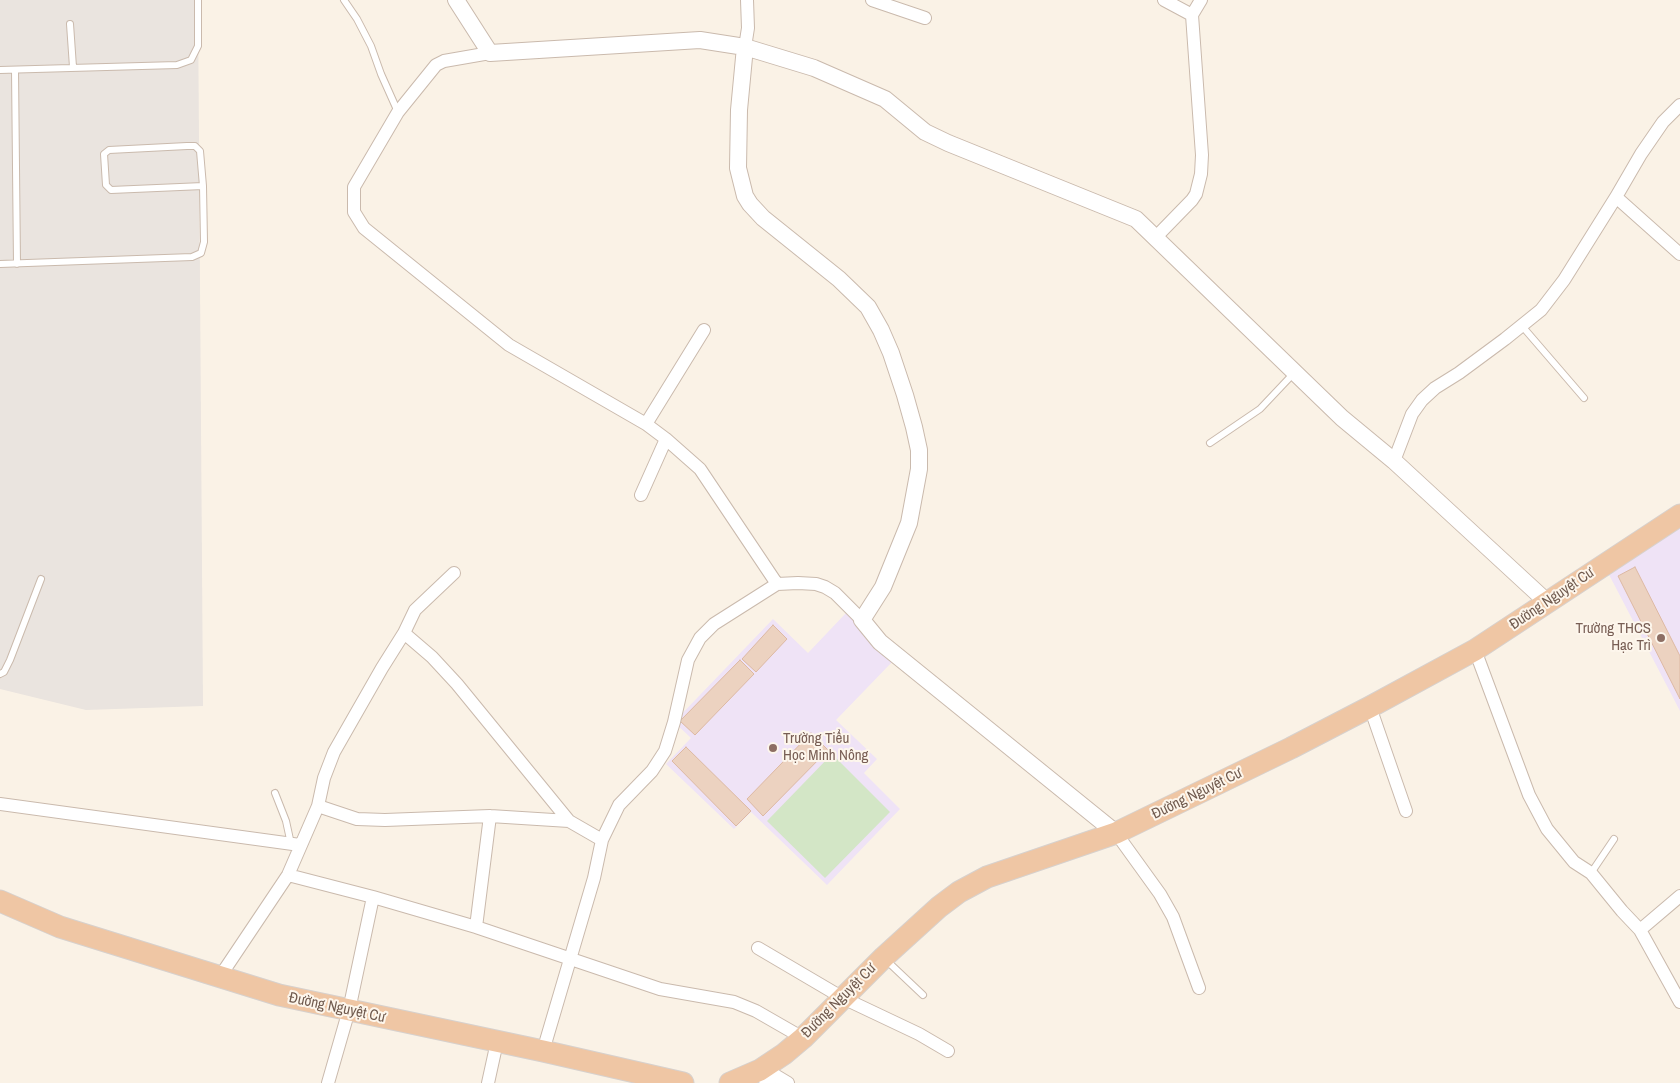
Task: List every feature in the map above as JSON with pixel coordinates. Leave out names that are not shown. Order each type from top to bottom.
[{"type":"highway","name":"Đường Nguyệt Cư","points":[[730,1083],[765,1075],[784,1054],[803,1038],[884,957],[939,907],[959,892],[987,877],[1116,833],[1291,748],[1370,707],[1475,650],[1680,516]]},
{"type":"highway","name":"Đường Nguyệt Cư","points":[[0,901],[60,927],[219,978],[279,995],[543,1051],[682,1083]]},
{"type":"street","points":[[456,0],[490,54]]},
{"type":"street","points":[[747,0],[748,28],[739,110],[738,168],[745,196],[763,218],[839,279],[868,307],[891,353],[906,395],[914,427],[919,469],[909,523],[884,587],[862,620]]},
{"type":"street","points":[[872,0],[925,18]]},
{"type":"street","points":[[1164,0],[1192,15]]},
{"type":"street","points":[[1156,237],[1192,200],[1196,194],[1201,174],[1202,156],[1192,15],[1201,0]]},
{"type":"street","points":[[777,584],[700,469],[666,439],[646,424],[510,345],[364,228],[354,212],[354,187],[398,112],[436,65],[444,61],[490,54],[700,40],[745,48],[814,68],[885,99],[925,132],[948,144],[1136,219],[1342,418],[1394,460],[1547,602]]},
{"type":"street","points":[[1394,460],[1412,414],[1422,400],[1435,388],[1459,373],[1541,310],[1564,280],[1641,154],[1663,122],[1680,105]]},
{"type":"street","points":[[1616,197],[1680,254]]},
{"type":"street","points":[[646,424],[704,330]]},
{"type":"street","points":[[641,495],[666,439]]},
{"type":"street","points":[[219,978],[288,875],[295,845],[318,806],[324,778],[334,752],[404,633],[415,610],[454,573]]},
{"type":"street","points":[[543,1051],[594,878],[602,840],[619,805],[652,770],[665,751],[674,722],[688,660],[700,638],[714,624],[777,584],[798,583],[826,587],[835,593],[862,620],[880,642],[1116,833],[1160,894],[1173,917],[1199,988]]},
{"type":"street","points":[[404,633],[432,657],[457,684],[569,821],[602,840]]},
{"type":"street","points":[[1475,650],[1529,795],[1547,829],[1574,862],[1591,873],[1640,930],[1680,1002]]},
{"type":"street","points":[[1370,707],[1406,810]]},
{"type":"street","points":[[0,804],[295,845]]},
{"type":"street","points":[[318,806],[357,819],[385,820],[490,816],[569,821]]},
{"type":"street","points":[[476,927],[490,816]]},
{"type":"street","points":[[288,875],[373,896],[476,927],[660,989],[734,1002],[803,1038]]},
{"type":"street","points":[[328,1083],[349,1010],[373,896]]},
{"type":"street","points":[[1640,930],[1680,896]]},
{"type":"street","points":[[758,948],[843,998],[919,1034],[948,1051]]},
{"type":"street","points":[[488,1083],[497,1042]]},
{"type":"street","points":[[765,1075],[788,1083]]},
{"type":"lane","points":[[0,70],[177,65],[191,60],[198,46],[198,0]]},
{"type":"lane","points":[[344,0],[357,19],[371,46],[398,112]]},
{"type":"lane","points":[[70,24],[73,67]]},
{"type":"lane","points":[[15,70],[17,264]]},
{"type":"lane","points":[[0,264],[192,257],[201,254],[204,242],[203,186],[200,151],[195,146],[109,150],[104,154],[106,185],[111,190],[203,186]]},
{"type":"lane","points":[[1522,326],[1584,398]]},
{"type":"lane","points":[[1210,443],[1260,409],[1295,372]]},
{"type":"lane","points":[[0,674],[4,672],[10,660],[42,580]]},
{"type":"lane","points":[[276,793],[295,845]]},
{"type":"lane","points":[[1591,873],[1614,839]]},
{"type":"lane","points":[[884,957],[923,995]]},
{"type":"shaded area","points":[[0,0],[198,0],[203,706],[86,710],[0,689]]},
{"type":"shaded area","name":"Trường THCS Hạc Trì","points":[[1680,525],[1680,711],[1604,565]]},
{"type":"shaded area","name":"Trường Tiểu Học Minh Nông","points":[[846,613],[894,660],[836,720],[877,759],[864,773],[900,809],[827,885],[751,812],[734,829],[666,764],[691,738],[674,722],[773,619],[808,653]]},
{"type":"green space","points":[[832,754],[890,812],[825,878],[767,821]]},
{"type":"building","points":[[1635,567],[1680,656],[1680,699],[1618,576]]},
{"type":"building","points":[[773,625],[787,639],[756,672],[742,659]]},
{"type":"building","points":[[740,660],[754,674],[695,735],[680,721]]},
{"type":"building","points":[[811,733],[828,750],[763,816],[747,799]]},
{"type":"building","points":[[686,747],[751,811],[736,826],[672,761]]},
{"type":"place","name":"Trường THCS Hạc Trì","points":[[1661,638]]},
{"type":"place","name":"Trường Tiểu Học Minh Nông","points":[[773,748]]}]
